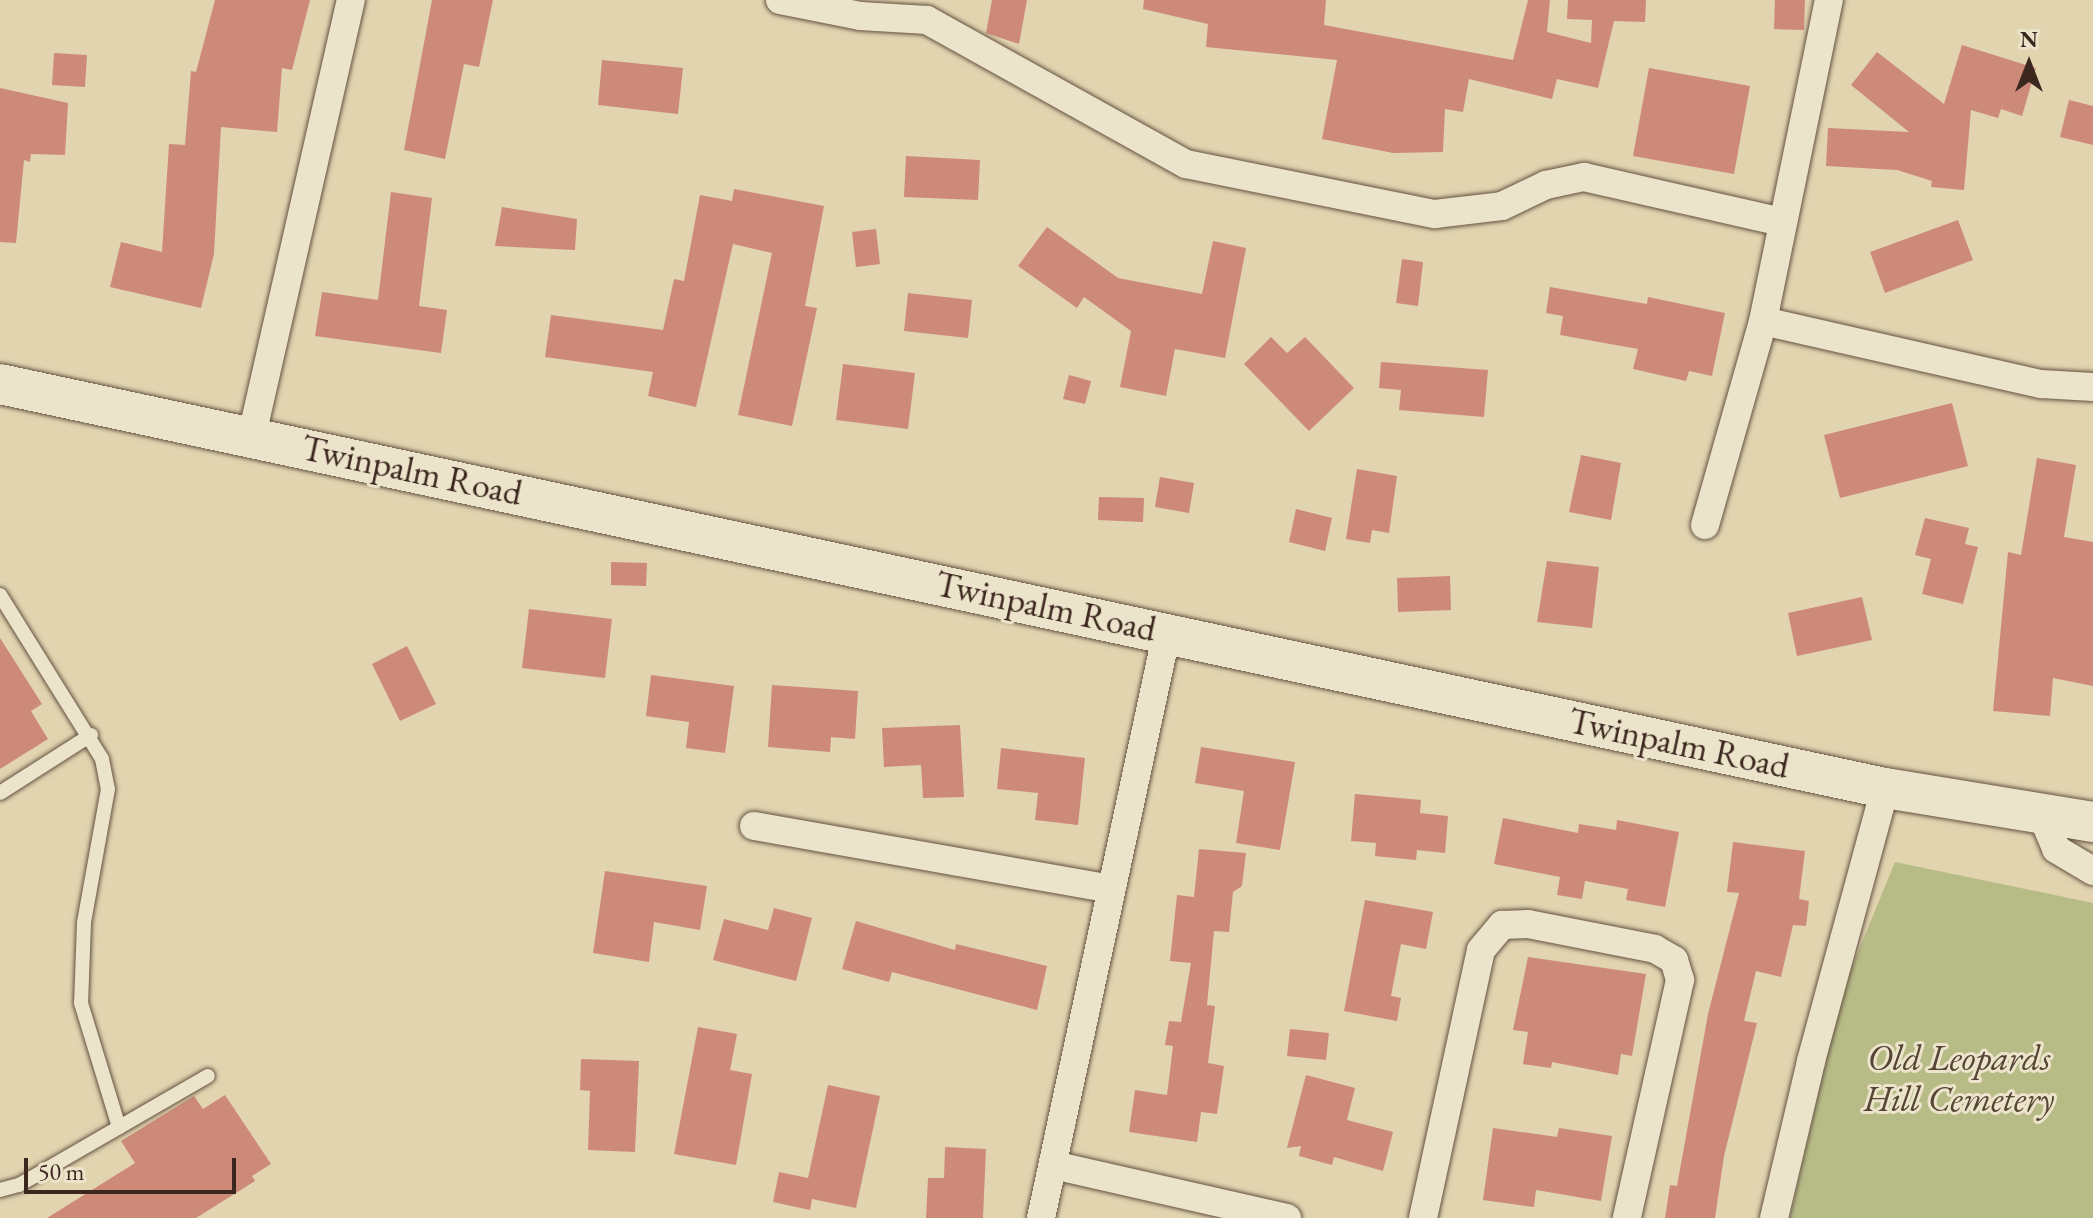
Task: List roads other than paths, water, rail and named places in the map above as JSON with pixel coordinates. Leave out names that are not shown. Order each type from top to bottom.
[{"type":"main road","name":"Twinpalm Road","points":[[0,384],[252,435],[1885,788],[2093,822]]},
{"type":"street","points":[[252,435],[351,0]]},
{"type":"street","points":[[780,0],[860,16],[927,20],[1186,164],[1435,214],[1502,206],[1546,185],[1584,177],[1782,222]]},
{"type":"street","points":[[1705,525],[1763,321],[1829,0]]},
{"type":"street","points":[[1763,321],[2041,384],[2093,387]]},
{"type":"street","points":[[1041,1218],[1167,632]]},
{"type":"street","points":[[1774,1218],[1811,1061],[1885,788]]},
{"type":"street","points":[[2041,813],[2056,849],[2093,871]]},
{"type":"street","points":[[754,826],[1110,889]]},
{"type":"street","points":[[1423,1218],[1481,950],[1502,925],[1528,924],[1655,949],[1674,960],[1680,980],[1627,1218]]},
{"type":"street","points":[[1053,1165],[1287,1218]]},
{"type":"lane","points":[[0,595],[91,735],[108,789],[84,923],[81,1003],[119,1127]]},
{"type":"lane","points":[[0,793],[91,735]]},
{"type":"lane","points":[[0,1190],[19,1185],[208,1076]]},
{"type":"park label","name":"Old Leopards Hill Cemetery","points":[[1959,1078]]}]
